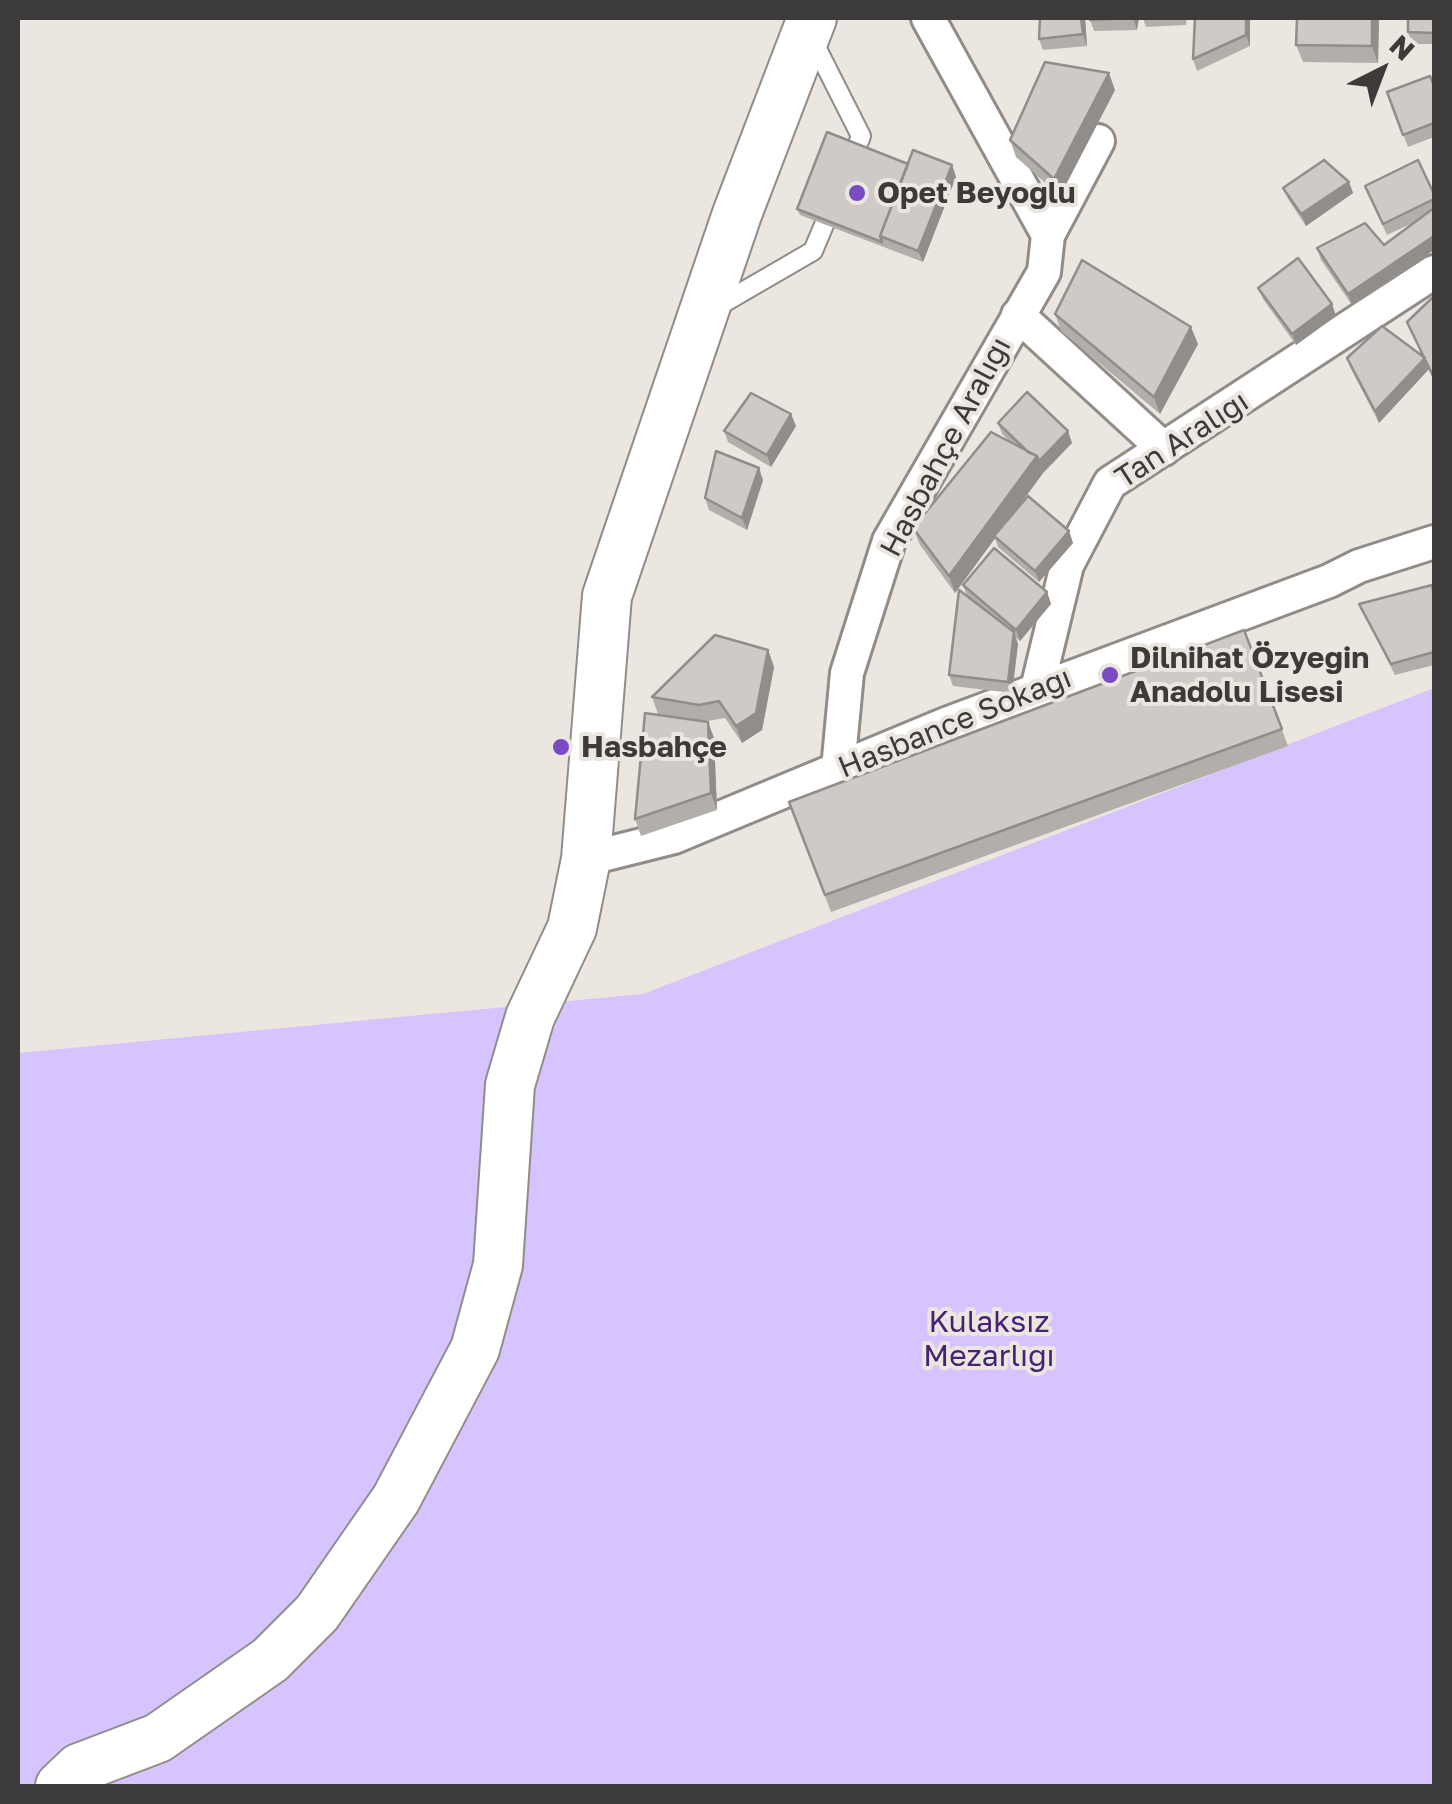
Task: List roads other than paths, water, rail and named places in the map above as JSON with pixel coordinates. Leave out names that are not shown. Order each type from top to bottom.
[{"type":"street","points":[[928,18],[1048,235]]},
{"type":"street","points":[[60,1786],[79,1768],[158,1738],[270,1660],[317,1613],[396,1500],[475,1349],[498,1266],[510,1084],[530,1016],[572,928],[586,859],[608,596],[702,316],[810,23]]},
{"type":"street","name":"Hasbahçe Aralığı","points":[[838,769],[847,672],[890,542],[1044,272],[1048,235],[1098,141]]},
{"type":"street","name":"Tan Aralığı","points":[[1037,689],[1067,565],[1110,483],[1434,272]]},
{"type":"street","points":[[1018,315],[1164,450]]},
{"type":"street","name":"Hasbance Sokağı","points":[[586,859],[674,837],[1037,689],[1432,548]]},
{"type":"lane","points":[[702,316],[813,251],[861,136],[810,23]]},
{"type":"place","name":"Opet Beyoğlu","points":[[857,193]]},
{"type":"place","name":"Dilnihat Özyeğin Anadolu Lisesi","points":[[1110,675]]},
{"type":"place","name":"Hasbahçe","points":[[561,747]]},
{"type":"park label","name":"Kulaksız Mezarlığı","points":[[989,1339]]}]
